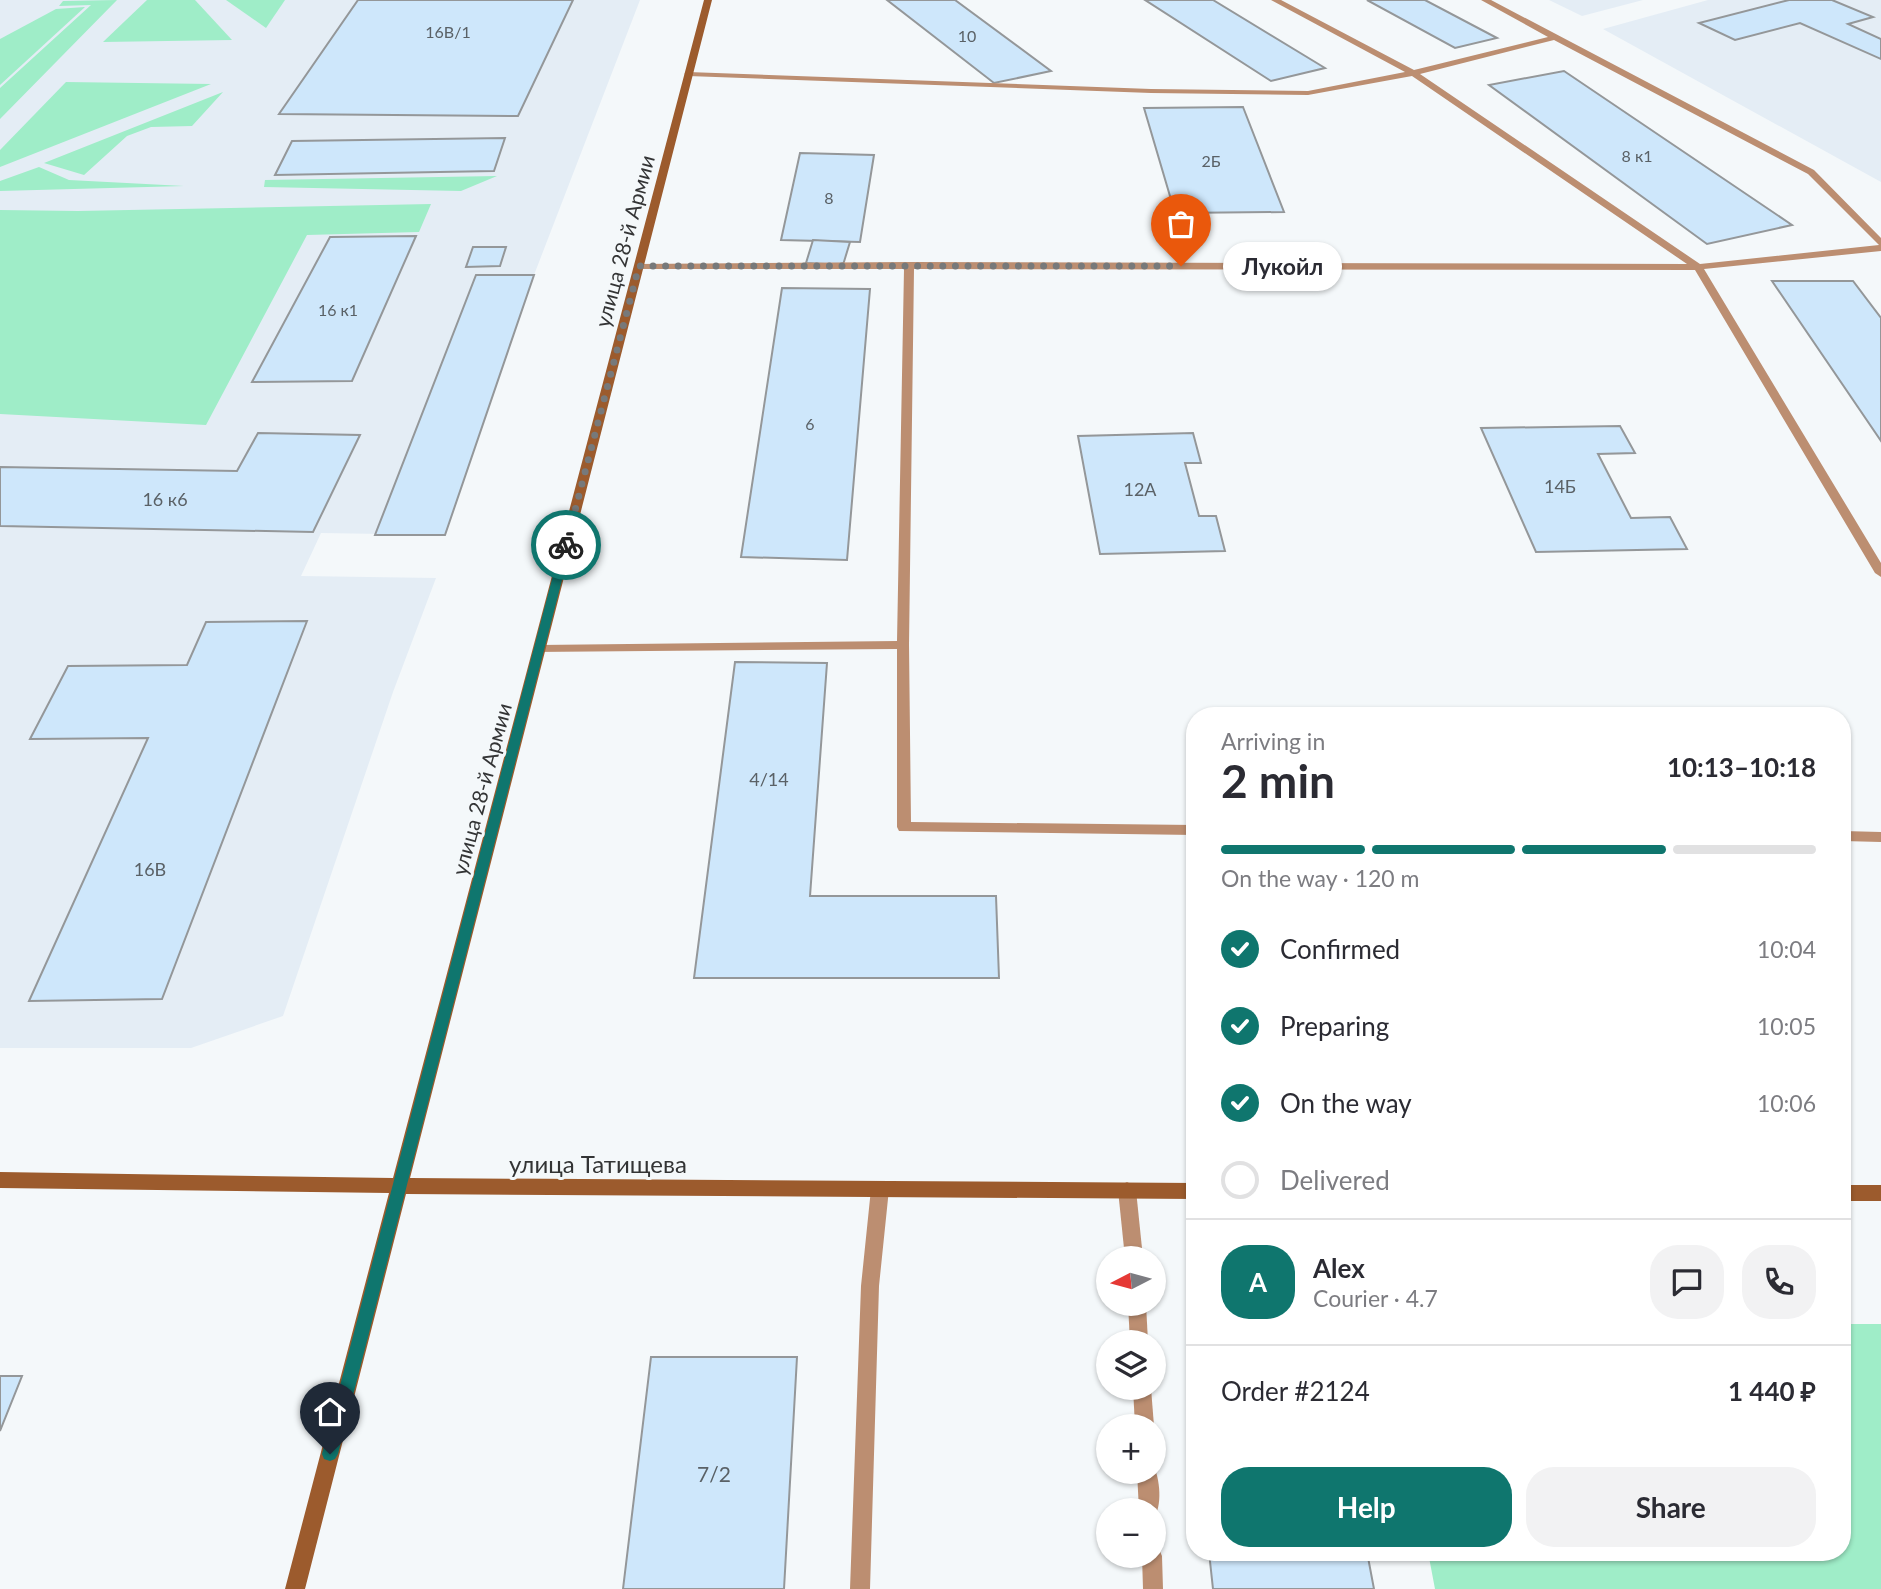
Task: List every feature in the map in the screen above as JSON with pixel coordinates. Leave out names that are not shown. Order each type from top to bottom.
[{"type":"main road","name":"улица 28-й Армии","points":[[295,1589],[708,0]]},
{"type":"main road","name":"улица Татищева","points":[[0,1180],[399,1186],[1186,1191]]},
{"type":"main road","points":[[1851,1193],[1881,1193]]},
{"type":"lane","points":[[1275,0],[1413,73],[1698,267],[1881,573]]},
{"type":"lane","points":[[1485,0],[1811,172],[1881,243]]},
{"type":"lane","points":[[688,74],[1137,91],[1308,93],[1413,73],[1556,37]]},
{"type":"lane","points":[[639,266],[1698,267],[1881,248]]},
{"type":"lane","points":[[909,265],[903,645],[904,827],[1186,830]]},
{"type":"lane","points":[[539,649],[903,645]]},
{"type":"lane","points":[[1851,836],[1881,836]]},
{"type":"lane","points":[[860,1589],[870,1286],[880,1188]]},
{"type":"lane","points":[[1126,1190],[1132,1246]]},
{"type":"lane","points":[[1152,1568],[1153,1589]]},
{"type":"shaded area","points":[[0,0],[640,0],[534,275],[445,535],[321,533],[301,576],[436,578],[393,692],[283,1016],[191,1048],[0,1048]]},
{"type":"shaded area","points":[[1549,0],[1643,0],[1582,16]]},
{"type":"shaded area","points":[[1708,0],[1881,0],[1881,182],[1603,29]]},
{"type":"green space","points":[[117,0],[0,119],[0,88],[91,5],[59,6],[63,1]]},
{"type":"green space","points":[[147,0],[195,0],[232,40],[103,42]]},
{"type":"green space","points":[[226,0],[285,0],[266,28]]},
{"type":"green space","points":[[85,7],[0,85],[0,39],[56,9]]},
{"type":"green space","points":[[66,82],[211,84],[0,167],[0,150]]},
{"type":"green space","points":[[223,92],[192,126],[151,127],[127,136],[84,175],[44,163]]},
{"type":"green space","points":[[39,167],[69,180],[184,186],[0,191],[0,181]]},
{"type":"green space","points":[[497,176],[461,191],[264,187],[265,180]]},
{"type":"green space","points":[[431,204],[419,232],[307,235],[206,425],[0,414],[0,210]]},
{"type":"green space","points":[[1851,1324],[1881,1324],[1881,1589],[1435,1589],[1430,1561],[1851,1561]]},
{"type":"building","points":[[358,0],[573,0],[518,116],[279,114]]},
{"type":"building","points":[[887,0],[955,0],[1051,71],[994,83]]},
{"type":"building","points":[[1145,0],[1213,0],[1325,68],[1271,81]]},
{"type":"building","points":[[1367,0],[1425,0],[1497,38],[1455,48]]},
{"type":"building","points":[[1789,0],[1832,0],[1873,17],[1848,24],[1881,39],[1881,59],[1800,23],[1735,40],[1699,23]]},
{"type":"building","points":[[1564,71],[1792,225],[1707,244],[1489,85]]},
{"type":"building","points":[[1243,107],[1284,212],[1175,213],[1144,108]]},
{"type":"building","points":[[505,138],[494,171],[275,175],[292,141]]},
{"type":"building","points":[[800,153],[874,155],[860,242],[781,240]]},
{"type":"building","points":[[416,236],[352,381],[252,382],[330,237]]},
{"type":"building","points":[[813,240],[850,242],[843,265],[806,263]]},
{"type":"building","points":[[473,247],[506,247],[500,266],[466,267]]},
{"type":"building","points":[[476,275],[534,275],[445,535],[375,535]]},
{"type":"building","points":[[1772,281],[1853,281],[1881,318],[1881,441]]},
{"type":"building","points":[[782,288],[870,289],[847,560],[741,557]]},
{"type":"building","points":[[1620,426],[1635,453],[1598,454],[1631,518],[1670,517],[1687,549],[1536,552],[1481,428]]},
{"type":"building","points":[[258,433],[360,435],[313,532],[0,526],[0,467],[237,471]]},
{"type":"building","points":[[1193,433],[1201,463],[1185,463],[1199,516],[1216,516],[1225,551],[1100,554],[1078,436]]},
{"type":"building","points":[[307,621],[162,999],[29,1001],[148,738],[30,739],[68,666],[187,665],[206,622]]},
{"type":"building","points":[[735,662],[827,663],[810,896],[996,896],[999,978],[694,978]]},
{"type":"building","points":[[651,1357],[797,1357],[784,1589],[623,1589]]},
{"type":"building","points":[[0,1376],[22,1376],[0,1431]]},
{"type":"building","points":[[1210,1561],[1369,1561],[1374,1589],[1213,1589]]},
{"type":"way so far","points":[[566,545],[639,266],[1181,266]]},
{"type":"place","name":"Лукойл","points":[[1181,266]]},
{"type":"route","points":[[330,1454],[566,545]]}]
